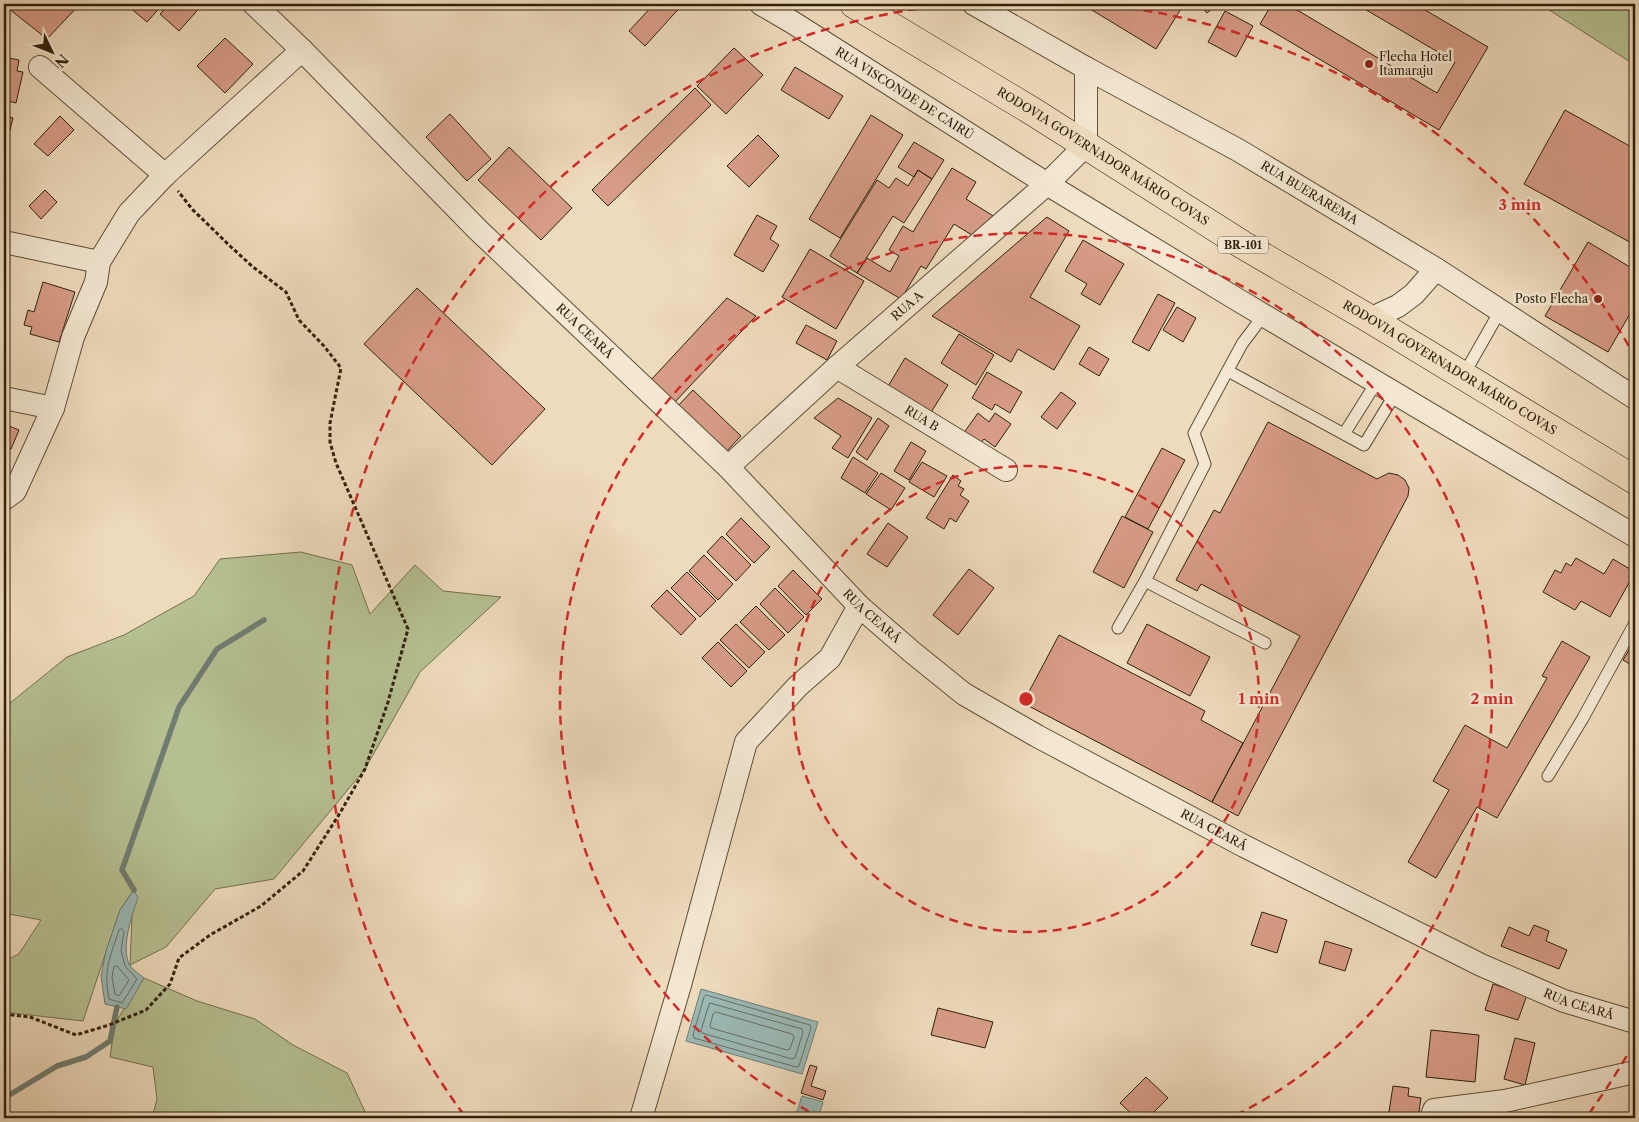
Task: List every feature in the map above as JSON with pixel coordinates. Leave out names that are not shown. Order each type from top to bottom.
[{"type":"highway","name":"RODOVIA GOVERNADOR MÁRIO COVAS","points":[[854,4],[1086,145],[1243,245],[1370,319],[1635,480]]},
{"type":"street","name":"RUA CEARÁ","points":[[254,4],[302,50],[478,230],[728,467],[859,606],[964,694],[1036,736],[1244,846],[1482,965],[1564,1001],[1635,1022]]},
{"type":"street","name":"RUA VISCONDE DE CAIRÚ","points":[[761,4],[1047,184],[1263,316],[1635,536]]},
{"type":"street","name":"RUA BUERAREMA","points":[[974,4],[1086,68],[1238,150],[1436,269],[1635,398]]},
{"type":"street","points":[[4,499],[15,491],[53,408],[73,336],[96,282],[99,262],[129,213],[165,175],[302,50]]},
{"type":"street","points":[[40,67],[165,175]]},
{"type":"street","points":[[1086,68],[1086,145]]},
{"type":"street","name":"RUA A","points":[[728,467],[837,367],[1047,184],[1086,145]]},
{"type":"street","points":[[4,242],[99,262]]},
{"type":"street","points":[[1370,319],[1398,306],[1414,294],[1436,269]]},
{"type":"street","name":"RUA B","points":[[837,367],[1006,470]]},
{"type":"street","points":[[4,398],[53,408]]},
{"type":"street","points":[[642,1118],[746,742],[798,686],[830,658],[859,606]]},
{"type":"street","points":[[1431,1118],[1434,1110],[1505,1101],[1635,1072]]},
{"type":"lane","points":[[1463,376],[1500,311]]},
{"type":"lane","points":[[1118,628],[1145,581],[1205,464],[1194,433],[1242,344],[1263,316]]},
{"type":"lane","points":[[1228,371],[1364,445],[1395,394]]},
{"type":"lane","points":[[1344,434],[1376,383]]},
{"type":"lane","points":[[1145,581],[1265,643]]},
{"type":"lane","points":[[1548,776],[1583,718],[1635,623]]},
{"type":"path","points":[[4,1014],[30,1017],[76,1035],[109,1025],[146,1010],[170,984],[179,958],[210,935],[261,906],[304,871],[365,769],[388,702],[408,629],[336,463],[330,442],[330,423],[341,368],[324,346],[299,320],[286,292],[253,267],[230,246],[192,209],[165,175]]},
{"type":"green space","points":[[1540,4],[1635,4],[1635,65]]},
{"type":"green space","points":[[301,552],[352,565],[370,614],[415,565],[443,591],[501,597],[420,672],[365,769],[274,879],[215,889],[166,947],[130,965],[133,891],[120,910],[83,1021],[4,1012],[4,961],[19,954],[41,920],[4,913],[4,844],[8,845],[4,838],[4,708],[67,657],[124,635],[194,596],[220,559]]},
{"type":"green space","points":[[144,978],[197,1001],[255,1019],[293,1045],[347,1073],[368,1118],[152,1118],[157,1099],[153,1067],[110,1057],[115,1023]]},
{"type":"water","points":[[134,890],[138,898],[128,931],[127,957],[130,966],[144,978],[126,1009],[105,1004],[101,976],[106,951],[120,910]]},
{"type":"water","points":[[701,989],[818,1022],[802,1074],[686,1041]]},
{"type":"water","points":[[802,1096],[823,1102],[818,1118],[795,1118]]},
{"type":"building","points":[[9,4],[80,4],[47,39],[8,8]]},
{"type":"building","points":[[129,4],[163,4],[147,22],[128,6]]},
{"type":"building","points":[[170,4],[203,4],[179,31],[160,14]]},
{"type":"building","points":[[654,4],[683,4],[645,46],[629,31]]},
{"type":"building","points":[[1082,4],[1184,4],[1156,49]]},
{"type":"building","points":[[1199,4],[1218,4],[1207,13]]},
{"type":"building","points":[[1272,4],[1287,4],[1437,93],[1455,62],[1356,4],[1415,4],[1488,47],[1439,130],[1260,24]]},
{"type":"building","points":[[1225,11],[1253,26],[1236,57],[1208,42]]},
{"type":"building","points":[[225,38],[253,64],[225,93],[197,66]]},
{"type":"building","points":[[734,48],[763,75],[726,114],[697,86]]},
{"type":"building","points":[[4,52],[9,54],[8,58],[19,60],[17,71],[23,72],[16,103],[4,100]]},
{"type":"building","points":[[795,67],[843,96],[829,119],[781,90]]},
{"type":"building","points":[[695,88],[711,105],[608,206],[592,190]]},
{"type":"building","points":[[1565,110],[1635,149],[1635,245],[1524,184]]},
{"type":"building","points":[[450,114],[491,159],[467,181],[426,137]]},
{"type":"building","points":[[871,115],[903,135],[840,238],[809,219]]},
{"type":"building","points":[[6,116],[13,118],[8,138],[4,137]]},
{"type":"building","points":[[60,116],[74,130],[48,156],[34,144]]},
{"type":"building","points":[[758,135],[779,156],[749,187],[727,166]]},
{"type":"building","points":[[914,142],[944,160],[932,179],[918,170],[914,177],[898,167]]},
{"type":"building","points":[[509,147],[572,208],[541,240],[478,180]]},
{"type":"building","points":[[952,168],[976,182],[966,199],[995,217],[975,237],[954,224],[926,269],[921,266],[901,299],[857,273],[867,258],[890,272],[899,256],[889,250],[903,226],[913,232]]},
{"type":"building","points":[[918,170],[932,179],[904,223],[893,216],[857,273],[830,256],[877,180],[889,188],[896,178],[908,186]]},
{"type":"building","points":[[45,190],[57,202],[41,219],[29,206]]},
{"type":"building","points":[[757,215],[777,226],[770,239],[779,245],[763,272],[734,255]]},
{"type":"building","points":[[1047,217],[1069,231],[1030,297],[1080,326],[1054,370],[1018,349],[1011,362],[932,316]]},
{"type":"building","points":[[1083,240],[1124,264],[1100,305],[1081,294],[1087,284],[1065,271]]},
{"type":"building","points":[[1588,242],[1635,270],[1635,305],[1608,352],[1545,316]]},
{"type":"building","points":[[810,249],[864,281],[836,329],[782,297]]},
{"type":"building","points":[[43,282],[75,292],[59,342],[30,334],[32,327],[24,325],[28,310],[34,312]]},
{"type":"building","points":[[417,288],[545,409],[492,465],[364,344]]},
{"type":"building","points":[[1158,294],[1175,303],[1149,351],[1132,342]]},
{"type":"building","points":[[727,298],[756,316],[674,403],[650,381]]},
{"type":"building","points":[[1177,307],[1196,318],[1183,342],[1163,330]]},
{"type":"building","points":[[806,325],[837,341],[827,360],[796,343]]},
{"type":"building","points":[[959,334],[994,355],[976,385],[941,363]]},
{"type":"building","points":[[1089,347],[1109,359],[1099,376],[1079,364]]},
{"type":"building","points":[[905,358],[948,385],[930,414],[887,388]]},
{"type":"building","points":[[987,372],[1022,392],[1010,413],[995,404],[992,410],[972,398]]},
{"type":"building","points":[[693,390],[741,436],[724,454],[676,408]]},
{"type":"building","points":[[1061,392],[1076,403],[1057,429],[1041,417]]},
{"type":"building","points":[[838,398],[872,418],[848,458],[832,448],[841,436],[814,418]]},
{"type":"building","points":[[978,413],[989,422],[995,413],[1011,424],[995,447],[984,439],[979,445],[963,434]]},
{"type":"building","points":[[878,418],[889,426],[867,460],[856,452]]},
{"type":"building","points":[[1268,422],[1377,479],[1389,473],[1398,475],[1405,480],[1409,488],[1408,496],[1238,816],[1212,802],[1300,636],[1201,584],[1197,591],[1176,580],[1214,510],[1220,513]]},
{"type":"building","points":[[4,424],[19,430],[11,449],[4,446]]},
{"type":"building","points":[[911,442],[926,451],[909,480],[894,471]]},
{"type":"building","points":[[1162,448],[1185,460],[1148,529],[1125,517]]},
{"type":"building","points":[[853,457],[878,473],[865,493],[841,478]]},
{"type":"building","points":[[922,462],[947,476],[934,497],[909,482]]},
{"type":"building","points":[[881,473],[905,488],[891,510],[866,494]]},
{"type":"building","points":[[953,475],[961,481],[958,486],[964,489],[960,495],[969,501],[956,522],[950,518],[944,529],[926,518]]},
{"type":"building","points":[[1122,516],[1153,532],[1124,588],[1093,572]]},
{"type":"building","points":[[741,518],[770,547],[754,563],[726,534]]},
{"type":"building","points":[[888,523],[908,537],[887,567],[867,554]]},
{"type":"building","points":[[722,536],[751,565],[736,581],[707,552]]},
{"type":"building","points":[[704,555],[733,584],[718,600],[689,571]]},
{"type":"building","points":[[1576,558],[1604,574],[1613,559],[1635,572],[1610,617],[1581,601],[1575,610],[1543,592],[1555,570],[1561,573],[1566,563],[1571,566]]},
{"type":"building","points":[[969,569],[994,588],[958,635],[933,615]]},
{"type":"building","points":[[793,570],[822,599],[806,615],[778,586]]},
{"type":"building","points":[[687,572],[716,601],[700,617],[671,588]]},
{"type":"building","points":[[775,588],[804,617],[788,633],[760,604]]},
{"type":"building","points":[[667,590],[696,619],[681,635],[651,606]]},
{"type":"building","points":[[756,606],[785,635],[769,650],[740,622]]},
{"type":"building","points":[[736,624],[765,652],[749,668],[720,640]]},
{"type":"building","points":[[1147,624],[1210,657],[1190,696],[1127,663]]},
{"type":"building","points":[[1059,635],[1205,711],[1201,720],[1243,743],[1212,802],[1023,703]]},
{"type":"building","points":[[1635,640],[1635,667],[1623,660]]},
{"type":"building","points":[[1562,641],[1590,657],[1497,818],[1477,807],[1436,878],[1408,862],[1449,790],[1433,781],[1465,725],[1507,748],[1547,678],[1542,676]]},
{"type":"building","points":[[718,642],[747,671],[731,687],[702,658]]},
{"type":"building","points":[[1262,912],[1287,920],[1277,953],[1251,945]]},
{"type":"building","points":[[1534,925],[1549,931],[1546,941],[1567,950],[1559,969],[1501,946],[1509,927],[1529,936]]},
{"type":"building","points":[[1325,941],[1352,949],[1345,971],[1319,963]]},
{"type":"building","points":[[1493,984],[1527,995],[1518,1020],[1485,1010]]},
{"type":"building","points":[[938,1008],[993,1022],[985,1048],[931,1035]]},
{"type":"building","points":[[1431,1030],[1479,1035],[1475,1082],[1426,1077]]},
{"type":"building","points":[[1515,1038],[1535,1043],[1525,1085],[1504,1079]]},
{"type":"building","points":[[810,1065],[817,1067],[811,1086],[826,1091],[823,1100],[801,1093]]},
{"type":"building","points":[[1146,1077],[1168,1098],[1148,1118],[1136,1118],[1120,1103]]},
{"type":"building","points":[[1393,1086],[1409,1088],[1408,1096],[1421,1098],[1418,1118],[1388,1118]]},
{"type":"waterway","points":[[134,890],[122,870],[179,707],[217,649],[264,620]]},
{"type":"waterway","points":[[4,1096],[11,1094],[57,1066],[86,1057],[110,1041],[117,1007]]},
{"type":"place","name":"Flecha Hotel Itamaraju","points":[[1369,64]]},
{"type":"place","name":"Posto Flecha","points":[[1598,299]]}]
